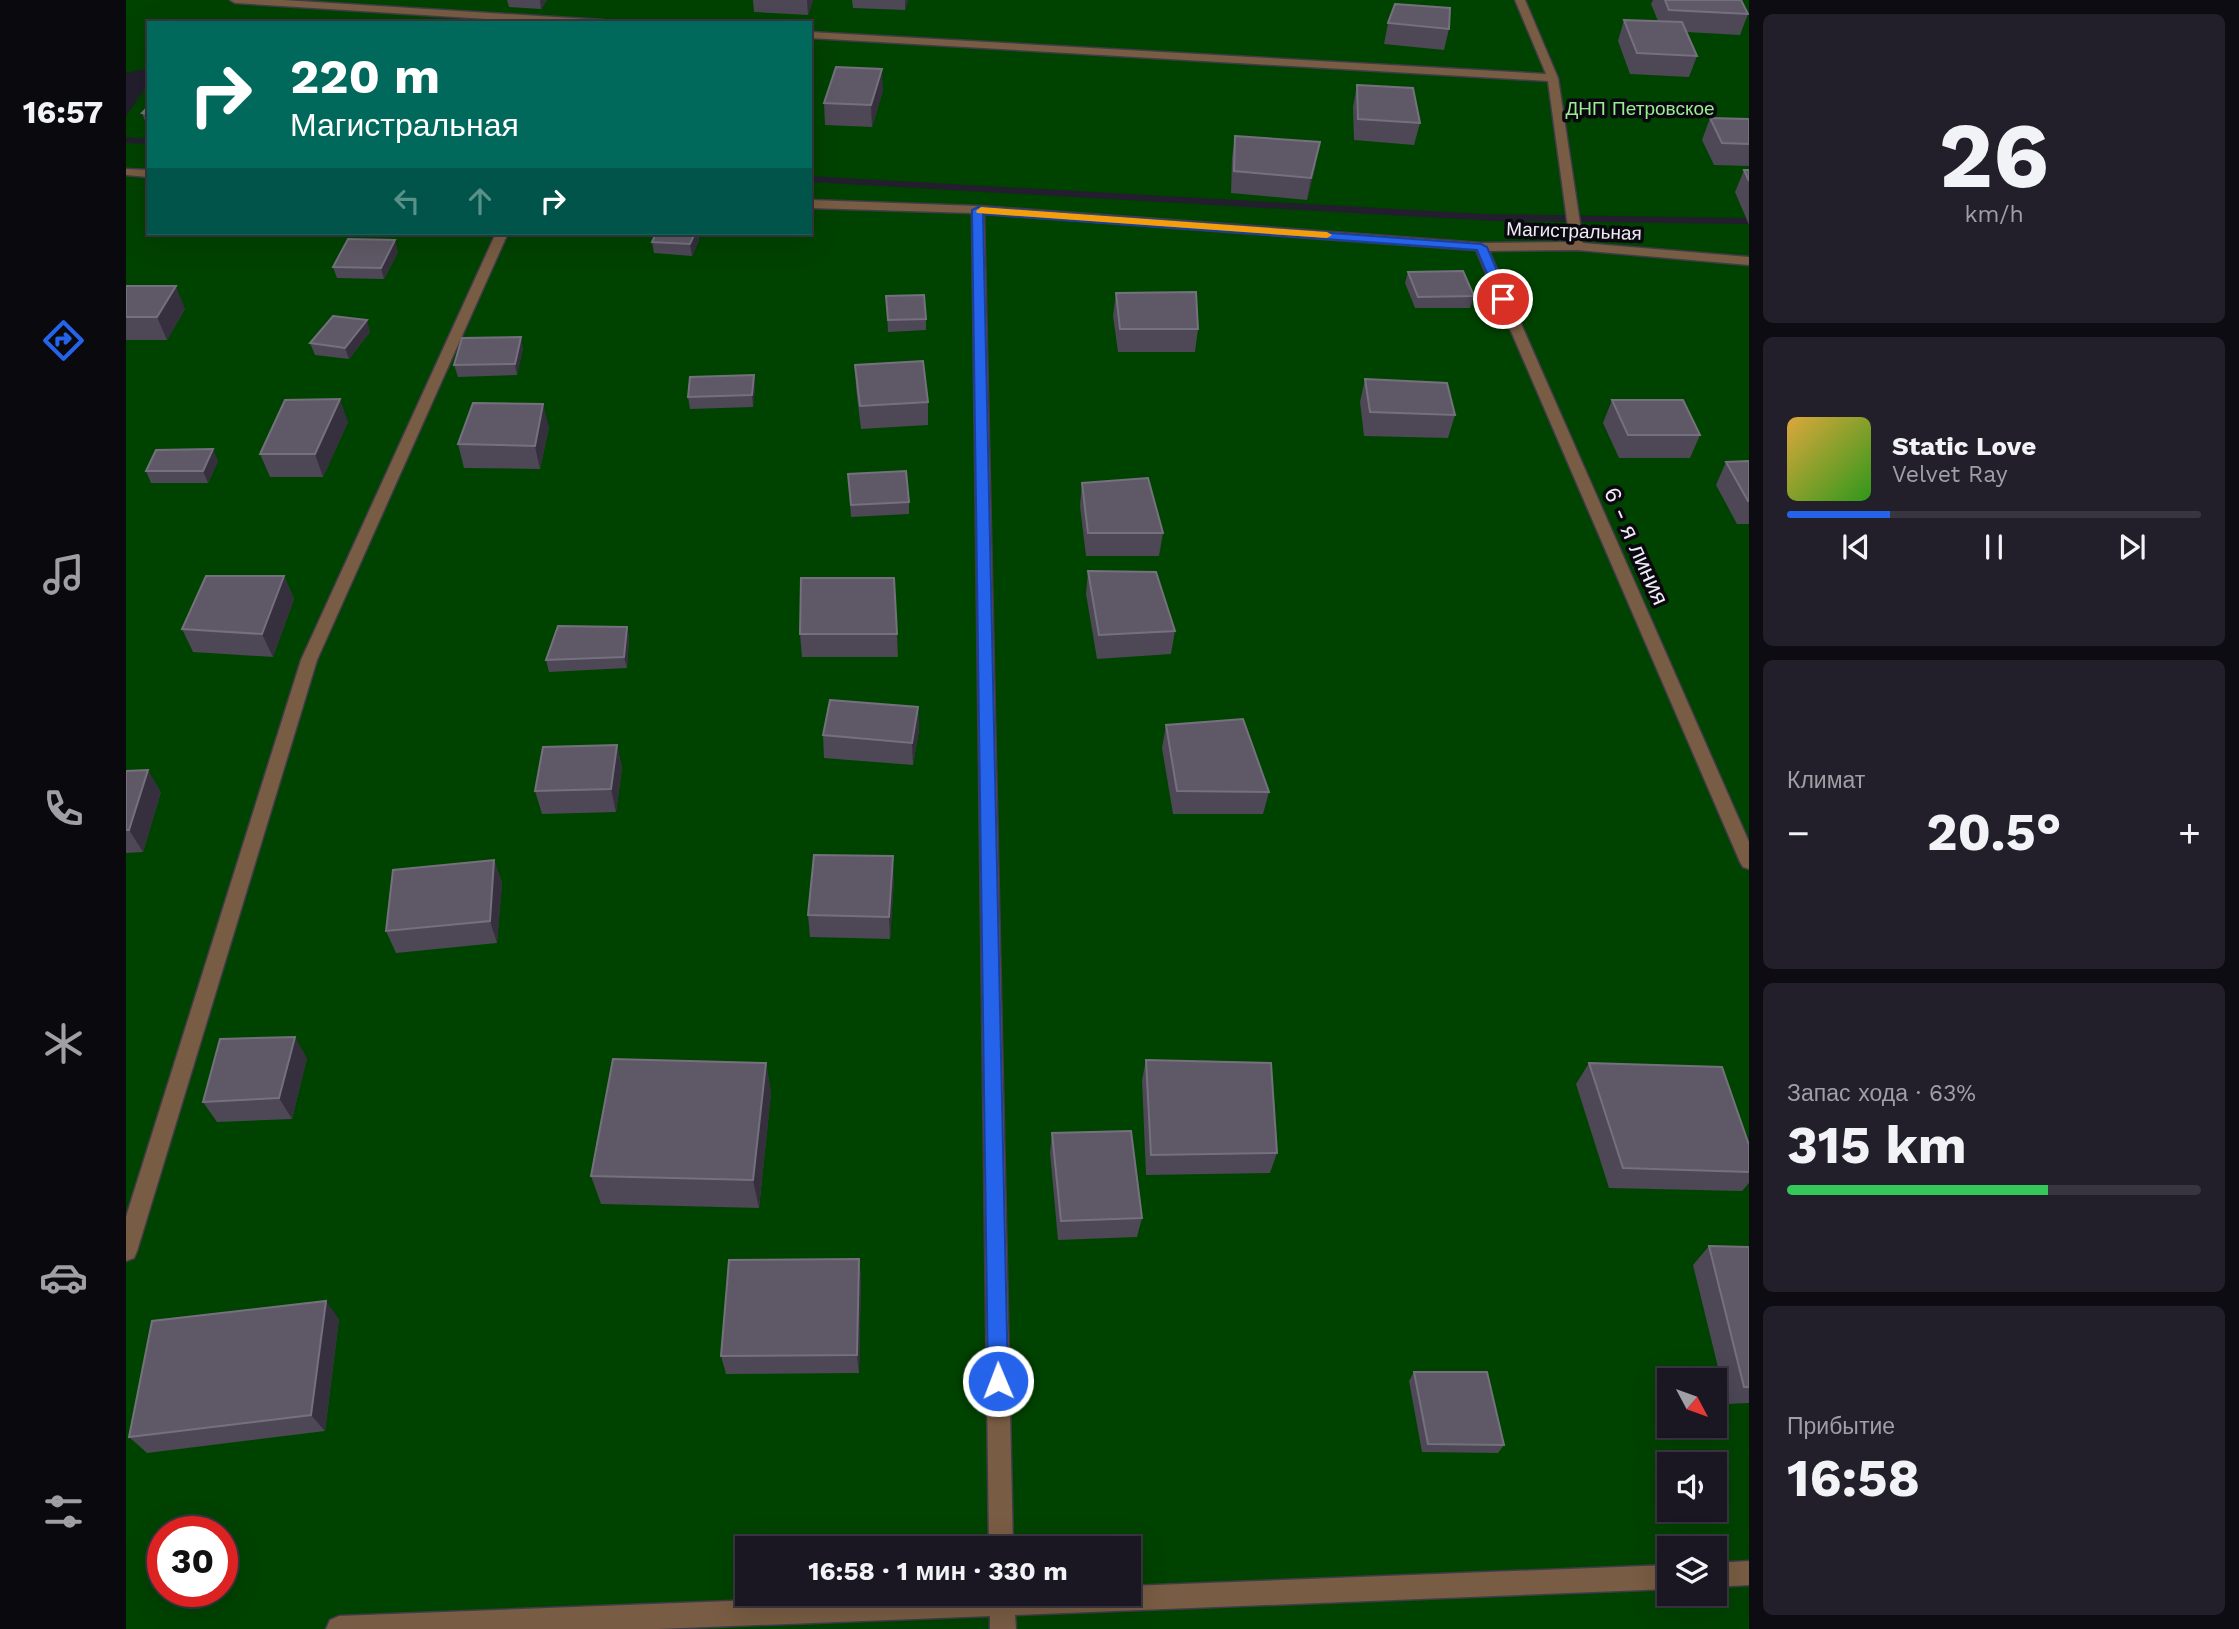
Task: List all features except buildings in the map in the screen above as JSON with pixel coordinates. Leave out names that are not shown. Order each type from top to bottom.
[{"type":"street","points":[[235,0],[571,21]]},
{"type":"street","points":[[1520,0],[1553,78],[1577,246]]},
{"type":"street","points":[[812,35],[1553,78]]},
{"type":"street","points":[[126,173],[147,174]]},
{"type":"street","name":"Магистральная","points":[[812,204],[978,210],[1481,247],[1577,246],[1749,261]]},
{"type":"street","points":[[978,210],[1001,1536]]},
{"type":"street","points":[[126,1251],[309,660],[501,235]]},
{"type":"street","name":"6 - я линия","points":[[1481,247],[1749,862]]},
{"type":"street","points":[[1727,1574],[1749,1573]]},
{"type":"street","points":[[1141,1594],[1657,1577]]},
{"type":"street","points":[[339,1629],[847,1606]]},
{"type":"street","points":[[1002,1606],[1003,1629]]},
{"type":"green space","name":"ДНП Петровское","points":[[126,0],[1749,0],[1749,218],[1486,214],[812,176],[812,21],[147,21],[147,68],[126,73]]},
{"type":"green space","points":[[147,86],[147,139],[126,137],[126,116]]},
{"type":"green space","points":[[126,143],[147,144],[147,235],[812,235],[812,182],[1493,221],[1749,224],[1749,1629],[126,1629]]},
{"type":"slow traffic","points":[[981,211],[1327,235]]},
{"type":"route","points":[[998,1381],[978,210],[1481,247],[1503,299]]}]
